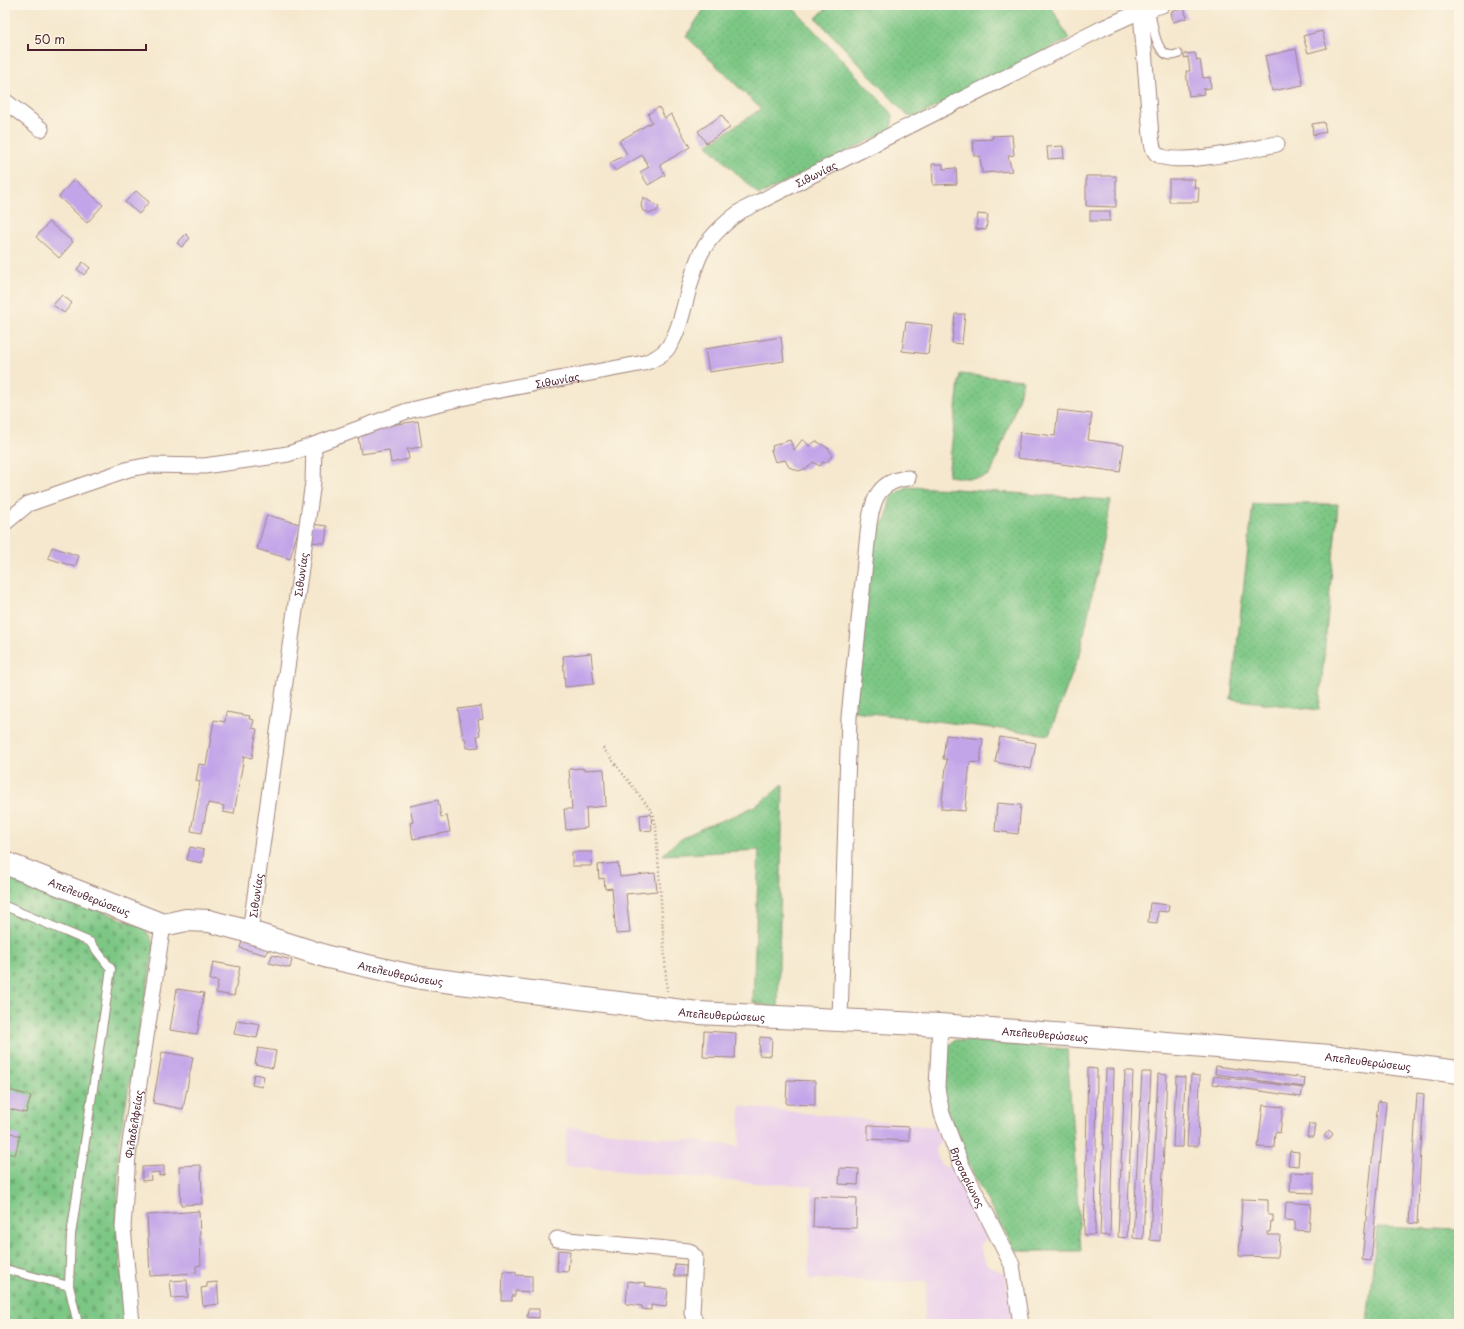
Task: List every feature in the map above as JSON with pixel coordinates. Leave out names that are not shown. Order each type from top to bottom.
[{"type":"street","points":[[1153,8],[1151,136],[1153,149],[1157,154],[1168,159],[1189,159],[1277,144]]},
{"type":"street","name":"Σιθωνίας","points":[[250,932],[313,482],[314,445],[407,411],[479,394],[644,363],[656,359],[667,349],[674,337],[695,267],[702,252],[719,230],[741,211],[1103,28],[1153,8]]},
{"type":"street","points":[[5,101],[41,129]]},
{"type":"street","points":[[5,523],[28,504],[129,469],[150,465],[204,466],[288,454],[314,445]]},
{"type":"street","points":[[840,1019],[849,717],[868,532],[872,506],[881,489],[891,482],[908,478]]},
{"type":"street","name":"Απελευθερώσεως","points":[[5,863],[163,925],[186,920],[209,922],[250,932],[328,957],[421,978],[698,1012],[940,1025],[1330,1056],[1459,1072]]},
{"type":"street","name":"Φιλαδελφείας","points":[[132,1324],[123,1227],[128,1156],[163,925]]},
{"type":"street","name":"Βησσαρίωνος","points":[[940,1025],[937,1088],[942,1114],[961,1164],[1012,1265],[1021,1324]]},
{"type":"street","points":[[557,1239],[689,1251],[695,1257],[692,1313],[696,1324]]},
{"type":"lane","points":[[1153,8],[1159,48],[1167,54],[1173,56],[1178,54]]},
{"type":"lane","points":[[5,906],[90,942],[111,969],[72,1235],[69,1286],[78,1324]]},
{"type":"lane","points":[[5,1269],[69,1286]]},
{"type":"path","points":[[603,748],[653,813],[656,827],[668,1008]]},
{"type":"shaded area","points":[[740,1106],[935,1127],[941,1140],[935,1150],[941,1165],[957,1170],[989,1235],[980,1246],[986,1264],[1005,1274],[1014,1324],[923,1324],[927,1282],[808,1279],[812,1186],[755,1183],[564,1166],[567,1127],[739,1146]]},
{"type":"green space","points":[[707,5],[790,5],[891,112],[893,116],[891,130],[759,195],[707,145],[761,109],[686,36]]},
{"type":"green space","points":[[830,5],[1050,5],[1069,39],[916,117],[908,116],[816,18]]},
{"type":"green space","points":[[960,374],[1023,380],[1017,404],[992,471],[989,475],[984,477],[972,478],[948,476]]},
{"type":"green space","points":[[907,487],[1111,500],[1081,650],[1049,735],[854,711],[872,529],[886,520],[891,496]]},
{"type":"green space","points":[[1253,504],[1338,504],[1319,710],[1231,699]]},
{"type":"green space","points":[[783,784],[778,1009],[753,1002],[759,850],[663,855],[684,837],[749,809],[770,796]]},
{"type":"green space","points":[[5,872],[142,927],[149,934],[153,943],[154,949],[119,1141],[117,1228],[126,1324],[5,1324]]},
{"type":"green space","points":[[956,1040],[1067,1049],[1081,1251],[1016,1251],[978,1183],[965,1156],[953,1128],[945,1101],[940,1077],[942,1056],[947,1046]]},
{"type":"green space","points":[[1377,1227],[1459,1230],[1459,1324],[1367,1324]]},
{"type":"building","points":[[1184,8],[1187,18],[1173,22],[1171,12]]},
{"type":"building","points":[[1322,31],[1327,48],[1308,53],[1303,36]]},
{"type":"building","points":[[1296,49],[1303,85],[1272,91],[1265,56]]},
{"type":"building","points":[[1195,53],[1197,61],[1200,60],[1203,78],[1210,77],[1211,88],[1203,89],[1204,94],[1189,96],[1186,71],[1190,71],[1188,57],[1184,58],[1184,54]]},
{"type":"building","points":[[659,107],[665,118],[671,114],[690,147],[660,165],[665,175],[648,185],[640,172],[649,167],[642,155],[615,171],[610,163],[627,154],[619,141],[652,122],[648,114]]},
{"type":"building","points":[[722,115],[730,128],[706,143],[698,131]]},
{"type":"building","points":[[1324,122],[1326,132],[1313,135],[1312,124]]},
{"type":"building","points":[[1012,135],[1014,155],[1008,156],[1012,171],[982,173],[980,156],[974,156],[973,140],[993,139],[992,136]]},
{"type":"building","points":[[1063,146],[1064,158],[1048,159],[1047,147]]},
{"type":"building","points":[[932,164],[943,164],[943,169],[956,168],[957,184],[933,185]]},
{"type":"building","points":[[1086,176],[1116,176],[1116,207],[1086,206]]},
{"type":"building","points":[[74,179],[103,205],[87,223],[59,197]]},
{"type":"building","points":[[1169,179],[1195,179],[1194,188],[1199,188],[1198,202],[1169,202]]},
{"type":"building","points":[[136,191],[149,202],[139,214],[125,202]]},
{"type":"building","points":[[643,197],[659,207],[657,211],[651,213],[643,211],[641,206]]},
{"type":"building","points":[[1090,211],[1110,211],[1110,221],[1090,221]]},
{"type":"building","points":[[978,214],[988,215],[986,230],[976,229]]},
{"type":"building","points":[[49,222],[73,242],[59,258],[36,237]]},
{"type":"building","points":[[186,234],[190,238],[182,247],[177,243]]},
{"type":"building","points":[[83,262],[90,268],[84,275],[77,269]]},
{"type":"building","points":[[62,295],[72,303],[64,313],[53,305]]},
{"type":"building","points":[[955,314],[965,314],[962,344],[952,343]]},
{"type":"building","points":[[906,322],[932,325],[928,354],[902,351]]},
{"type":"building","points":[[781,337],[784,361],[709,372],[705,349]]},
{"type":"building","points":[[1058,410],[1092,414],[1088,440],[1124,445],[1120,472],[1017,458],[1020,432],[1055,436]]},
{"type":"building","points":[[418,421],[422,447],[407,449],[409,459],[391,463],[389,450],[361,454],[357,430]]},
{"type":"building","points":[[790,440],[794,450],[802,440],[804,440],[809,446],[816,441],[828,448],[832,454],[831,457],[826,463],[823,462],[820,466],[813,462],[807,468],[799,471],[789,467],[785,460],[775,462],[771,450],[773,450],[772,446]]},
{"type":"building","points":[[267,515],[300,524],[290,559],[257,549]]},
{"type":"building","points":[[311,524],[327,526],[325,543],[309,542]]},
{"type":"building","points":[[52,547],[79,556],[75,567],[48,558]]},
{"type":"building","points":[[591,653],[594,684],[565,687],[563,656]]},
{"type":"building","points":[[481,706],[483,719],[478,720],[480,735],[477,736],[479,747],[467,748],[465,738],[463,738],[458,709]]},
{"type":"building","points":[[226,712],[250,716],[249,719],[254,720],[252,728],[257,729],[252,758],[244,756],[234,814],[223,812],[224,806],[208,803],[202,833],[191,831],[200,782],[196,781],[199,764],[206,765],[214,720],[225,722]]},
{"type":"building","points":[[946,735],[983,739],[980,763],[970,762],[965,811],[941,809],[947,759],[943,759]]},
{"type":"building","points":[[1000,737],[1036,743],[1031,769],[995,762]]},
{"type":"building","points":[[583,768],[583,770],[604,769],[606,806],[586,808],[587,828],[566,830],[564,809],[572,809],[569,769]]},
{"type":"building","points":[[438,800],[441,817],[447,816],[450,832],[413,839],[410,823],[413,822],[410,806]]},
{"type":"building","points":[[997,803],[1021,805],[1018,834],[995,831]]},
{"type":"building","points":[[651,814],[652,830],[641,831],[640,815]]},
{"type":"building","points":[[190,847],[204,850],[202,863],[187,860]]},
{"type":"building","points":[[572,852],[592,852],[591,866],[572,866]]},
{"type":"building","points":[[618,863],[620,877],[655,873],[657,891],[626,894],[630,933],[616,934],[612,888],[605,889],[604,878],[599,879],[598,865]]},
{"type":"building","points":[[1150,903],[1169,905],[1168,912],[1158,911],[1157,923],[1148,922]]},
{"type":"building","points":[[243,937],[269,944],[266,955],[240,948]]},
{"type":"building","points":[[272,955],[292,960],[290,968],[269,963]]},
{"type":"building","points":[[213,962],[240,967],[234,996],[216,993],[218,981],[210,980]]},
{"type":"building","points":[[177,989],[204,993],[197,1034],[170,1030]]},
{"type":"building","points":[[237,1020],[260,1024],[257,1038],[234,1034]]},
{"type":"building","points":[[704,1031],[736,1033],[735,1058],[703,1057]]},
{"type":"building","points":[[760,1037],[772,1038],[771,1056],[759,1055]]},
{"type":"building","points":[[258,1048],[276,1051],[273,1068],[255,1064]]},
{"type":"building","points":[[162,1052],[193,1057],[183,1109],[153,1103]]},
{"type":"building","points":[[1216,1066],[1305,1078],[1304,1087],[1215,1074]]},
{"type":"building","points":[[1088,1068],[1097,1069],[1095,1235],[1084,1235]]},
{"type":"building","points":[[1106,1069],[1114,1069],[1110,1236],[1100,1235]]},
{"type":"building","points":[[1125,1071],[1133,1071],[1127,1238],[1118,1237]]},
{"type":"building","points":[[1142,1072],[1151,1072],[1143,1239],[1133,1238]]},
{"type":"building","points":[[254,1074],[264,1076],[262,1087],[252,1085]]},
{"type":"building","points":[[1158,1074],[1167,1075],[1160,1241],[1150,1240]]},
{"type":"building","points":[[1191,1075],[1200,1076],[1198,1146],[1187,1146]]},
{"type":"building","points":[[1176,1076],[1185,1077],[1182,1147],[1173,1147]]},
{"type":"building","points":[[1214,1076],[1303,1088],[1301,1097],[1213,1084]]},
{"type":"building","points":[[787,1080],[815,1081],[815,1105],[786,1104]]},
{"type":"building","points":[[5,1089],[31,1096],[26,1113],[5,1108]]},
{"type":"building","points":[[1417,1093],[1424,1094],[1417,1224],[1409,1223]]},
{"type":"building","points":[[1378,1101],[1386,1102],[1371,1261],[1362,1260]]},
{"type":"building","points":[[1263,1105],[1283,1107],[1280,1133],[1275,1132],[1274,1148],[1258,1147]]},
{"type":"building","points":[[1309,1124],[1316,1124],[1314,1137],[1307,1137]]},
{"type":"building","points":[[868,1125],[909,1127],[909,1141],[868,1139]]},
{"type":"building","points":[[1329,1130],[1333,1134],[1329,1140],[1324,1136]]},
{"type":"building","points":[[5,1131],[20,1136],[15,1155],[5,1152]]},
{"type":"building","points":[[1290,1151],[1299,1152],[1298,1166],[1288,1165]]},
{"type":"building","points":[[201,1165],[202,1204],[181,1205],[179,1166]]},
{"type":"building","points":[[164,1166],[164,1175],[159,1176],[159,1172],[150,1173],[151,1180],[142,1181],[142,1167]]},
{"type":"building","points":[[840,1168],[859,1169],[858,1185],[839,1184]]},
{"type":"building","points":[[1291,1172],[1314,1173],[1314,1193],[1290,1192]]},
{"type":"building","points":[[814,1196],[857,1198],[856,1228],[813,1227]]},
{"type":"building","points":[[1242,1199],[1268,1200],[1268,1215],[1273,1215],[1273,1222],[1271,1221],[1270,1232],[1267,1232],[1267,1235],[1280,1235],[1278,1257],[1239,1256]]},
{"type":"building","points":[[1286,1202],[1311,1204],[1309,1231],[1295,1230],[1295,1221],[1285,1220]]},
{"type":"building","points":[[199,1211],[201,1265],[196,1266],[196,1273],[150,1276],[147,1215]]},
{"type":"building","points":[[558,1250],[570,1251],[568,1272],[557,1271]]},
{"type":"building","points":[[675,1264],[686,1265],[686,1276],[674,1276]]},
{"type":"building","points":[[503,1271],[516,1272],[516,1275],[532,1276],[532,1292],[515,1291],[515,1296],[512,1296],[512,1301],[502,1301]]},
{"type":"building","points":[[187,1280],[188,1297],[172,1298],[170,1281]]},
{"type":"building","points":[[628,1281],[646,1283],[645,1286],[668,1289],[666,1307],[651,1305],[651,1310],[642,1309],[642,1306],[626,1304]]},
{"type":"building","points":[[217,1282],[219,1304],[203,1306],[201,1288],[207,1287],[207,1283]]},
{"type":"building","points":[[528,1309],[539,1309],[539,1318],[527,1317]]}]
